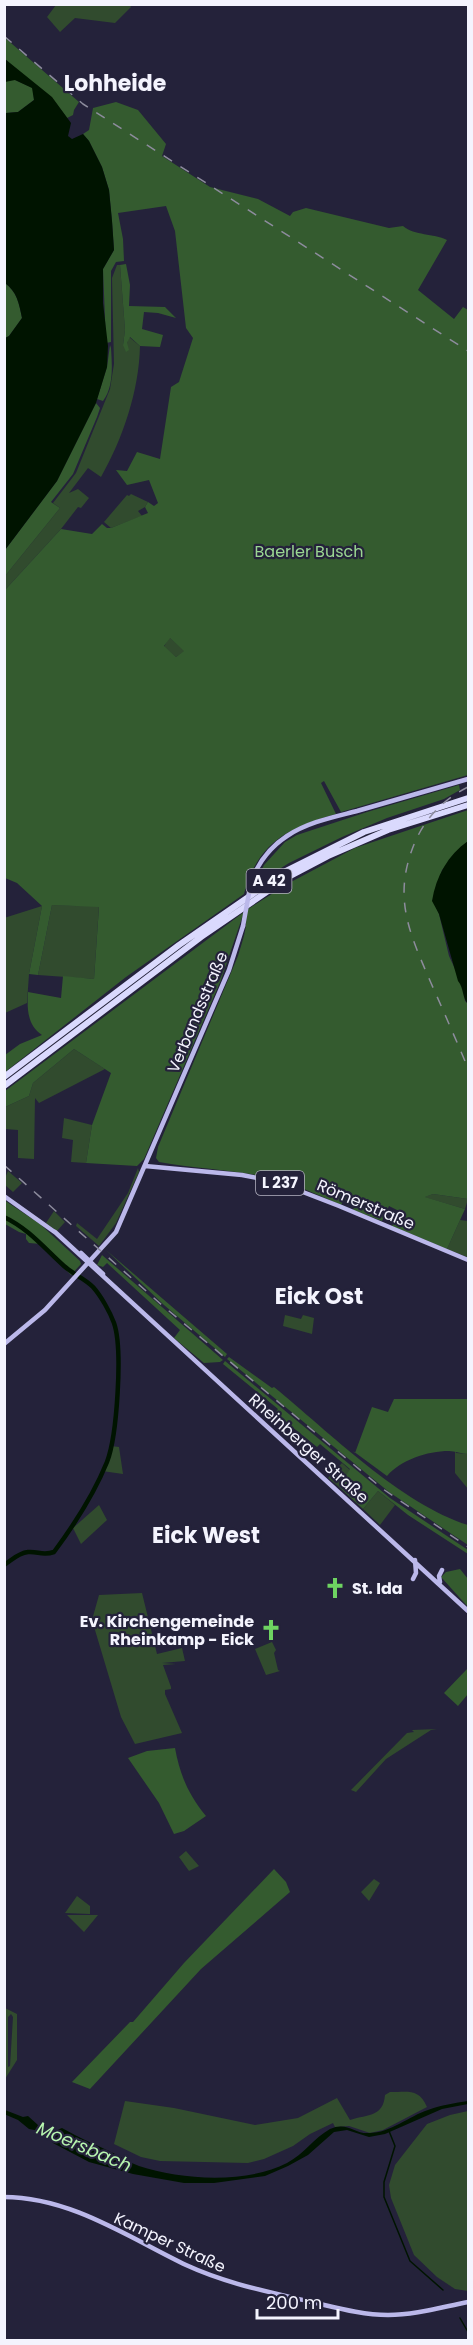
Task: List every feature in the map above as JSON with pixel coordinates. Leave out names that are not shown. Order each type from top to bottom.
[{"type":"highway","name":"A 42","points":[[95,1012],[232,906],[305,860],[384,824],[468,798]]},
{"type":"highway","name":"A 42","points":[[4,1077],[290,876],[328,856],[388,830],[468,805]]},
{"type":"highway","name":"A 42","points":[[4,1086],[88,1017]]},
{"type":"main road","name":"Verbandsstraße","points":[[4,1344],[39,1316],[116,1232],[233,960],[243,926],[251,882],[260,863],[268,853],[282,839],[304,827],[468,779]]},
{"type":"main road","name":"Römerstraße","points":[[145,1166],[242,1175],[277,1182],[341,1206],[468,1260]]},
{"type":"main road","name":"Rheinberger Straße","points":[[4,1196],[55,1232],[90,1263],[468,1611]]},
{"type":"main road","points":[[413,1579],[416,1573],[414,1560]]},
{"type":"main road","points":[[441,1585],[439,1576],[442,1570]]},
{"type":"main road","name":"Kamper Straße","points":[[4,2197],[37,2199],[63,2206],[210,2276],[252,2289],[380,2315],[403,2314],[468,2302]]},
{"type":"green space","points":[[129,4],[131,7],[115,23],[75,18],[60,32],[47,17],[56,5]]},
{"type":"green space","points":[[4,37],[79,102],[73,115],[67,118],[5,59]]},
{"type":"green space","points":[[15,80],[33,88],[34,100],[18,112],[6,113],[4,109],[4,82]]},
{"type":"green space","name":"Baerler Busch","points":[[116,102],[138,110],[166,144],[162,156],[210,187],[258,199],[290,216],[293,212],[306,208],[389,228],[403,226],[447,240],[418,290],[454,319],[463,307],[468,310],[468,775],[341,812],[324,781],[321,783],[336,814],[304,825],[277,840],[257,862],[244,894],[126,977],[5,1072],[5,1055],[20,1044],[42,1035],[31,1021],[28,1010],[28,992],[61,998],[63,976],[94,979],[99,907],[52,905],[38,975],[29,974],[42,906],[17,883],[5,878],[5,590],[61,529],[92,534],[102,524],[111,528],[148,513],[145,507],[148,502],[154,506],[158,503],[149,480],[127,485],[116,470],[127,471],[137,452],[160,459],[171,387],[179,382],[193,338],[186,328],[175,231],[166,206],[118,213],[124,261],[116,262],[111,271],[111,342],[106,343],[103,269],[114,250],[109,190],[102,167],[83,134],[89,130],[93,108]],"holes":[[[170,638],[184,651],[176,657],[164,646]]]},
{"type":"green space","points":[[126,264],[130,285],[129,306],[165,307],[176,318],[144,312],[142,329],[163,335],[160,347],[140,346],[130,337],[127,343],[129,350],[126,352],[123,345],[125,330],[120,265]]},
{"type":"green space","points":[[117,265],[120,265],[125,330],[123,345],[127,343],[129,337],[140,346],[137,380],[123,430],[101,477],[88,468],[69,493],[78,489],[89,498],[81,508],[78,507],[5,590],[5,576],[60,508],[53,503],[76,473],[110,389],[114,364],[112,278]]},
{"type":"green space","points":[[5,283],[15,294],[22,318],[5,338]]},
{"type":"green space","points":[[110,345],[112,375],[107,395],[103,401],[97,399],[107,367]]},
{"type":"green space","points":[[96,403],[100,408],[73,474],[51,502],[60,508],[5,576],[5,550],[57,481]]},
{"type":"green space","points":[[131,494],[148,502],[138,511],[142,516],[111,528],[104,522],[127,495]]},
{"type":"green space","points":[[169,637],[185,651],[176,657],[164,647]]},
{"type":"green space","points":[[459,785],[460,790],[444,799],[387,818],[342,837],[289,863],[254,885],[264,865],[285,842],[297,835]]},
{"type":"green space","points":[[468,810],[468,841],[442,870],[433,900],[439,914],[449,956],[463,986],[465,1001],[468,1004],[468,1199],[433,1194],[425,1197],[465,1209],[447,1249],[392,1226],[399,1211],[389,1206],[382,1221],[353,1210],[355,1205],[344,1200],[341,1205],[275,1179],[159,1162],[156,1158],[158,1147],[238,956],[246,928],[245,911],[289,883],[355,848]]},
{"type":"green space","points":[[52,905],[99,906],[94,979],[38,975]]},
{"type":"green space","points":[[42,906],[29,974],[27,1003],[5,1013],[4,918]]},
{"type":"green space","points":[[244,912],[221,980],[144,1159],[137,1166],[86,1163],[92,1125],[111,1073],[74,1049],[33,1083],[29,1096],[5,1107],[5,1091]]},
{"type":"green space","points":[[74,1049],[105,1069],[39,1103],[35,1098],[34,1159],[18,1158],[18,1130],[5,1129],[5,1107],[29,1096],[33,1083]]},
{"type":"green space","points":[[64,1118],[92,1125],[86,1163],[71,1162],[73,1140],[62,1138]]},
{"type":"green space","points":[[138,1168],[139,1172],[116,1223],[99,1246],[76,1226],[77,1223],[97,1239],[128,1193]]},
{"type":"green space","points":[[8,1171],[22,1183],[13,1192],[5,1185]]},
{"type":"green space","points":[[433,1194],[468,1199],[465,1209],[424,1197]]},
{"type":"green space","points":[[4,1200],[40,1224],[80,1261],[81,1264],[71,1275],[41,1244],[29,1243],[26,1234],[5,1224]]},
{"type":"green space","points":[[54,1211],[65,1222],[57,1231],[46,1223]]},
{"type":"green space","points":[[460,1220],[468,1221],[467,1257],[447,1249]]},
{"type":"green space","points":[[106,1250],[227,1354],[225,1357],[164,1305]]},
{"type":"green space","points":[[102,1255],[223,1360],[204,1363],[174,1338],[180,1330],[107,1263],[103,1267],[97,1265]]},
{"type":"green space","points":[[285,1315],[301,1319],[303,1315],[314,1318],[312,1334],[283,1326]]},
{"type":"green space","points":[[229,1357],[272,1388],[274,1387],[366,1465],[392,1484],[417,1501],[468,1525],[468,1545],[389,1492],[227,1359]]},
{"type":"green space","points":[[225,1361],[390,1498],[468,1550],[468,1554],[408,1515],[378,1491],[363,1509],[339,1487],[350,1469],[320,1444],[317,1447],[275,1413],[278,1409],[223,1364]]},
{"type":"green space","points":[[394,1399],[468,1399],[468,1454],[449,1451],[423,1455],[400,1465],[387,1476],[355,1453],[372,1407],[388,1412]]},
{"type":"green space","points":[[111,1446],[119,1447],[123,1474],[102,1471]]},
{"type":"green space","points":[[455,1450],[456,1453],[468,1454],[468,1489],[455,1473]]},
{"type":"green space","points":[[342,1463],[350,1470],[339,1487],[328,1478]]},
{"type":"green space","points":[[378,1491],[395,1505],[380,1525],[363,1509]]},
{"type":"green space","points":[[99,1505],[107,1520],[81,1544],[73,1528]]},
{"type":"green space","points":[[460,1569],[468,1579],[468,1607],[441,1577],[446,1572]]},
{"type":"green space","points":[[142,1593],[157,1654],[182,1648],[185,1661],[162,1663],[176,1664],[163,1665],[171,1687],[165,1690],[165,1694],[182,1733],[135,1744],[121,1717],[92,1620],[99,1595]]},
{"type":"green space","points":[[272,1642],[280,1671],[266,1675],[255,1649]]},
{"type":"green space","points":[[468,1668],[468,1694],[458,1706],[444,1693]]},
{"type":"green space","points":[[437,1729],[431,1730],[386,1759],[356,1792],[351,1790],[407,1733],[414,1732],[412,1730]]},
{"type":"green space","points":[[175,1748],[186,1784],[206,1816],[184,1831],[174,1834],[159,1803],[128,1758],[147,1751]]},
{"type":"green space","points":[[186,1851],[199,1866],[189,1871],[179,1857]]},
{"type":"green space","points":[[274,1869],[286,1882],[290,1892],[201,1969],[90,2089],[72,2082],[130,2022],[133,2022],[184,1963]]},
{"type":"green space","points":[[374,1879],[380,1883],[369,1901],[361,1892]]},
{"type":"green space","points":[[77,1896],[90,1906],[90,1914],[65,1913]]},
{"type":"green space","points":[[67,1915],[98,1915],[84,1932]]},
{"type":"green space","points":[[5,2008],[17,2014],[17,2060],[5,2079]],"holes":[[[11,2014],[13,2017],[10,2066],[8,2067],[8,2017]]]},
{"type":"green space","points":[[390,2092],[417,2094],[427,2107],[383,2130],[370,2133],[349,2126],[335,2127],[333,2123],[310,2134],[293,2146],[264,2159],[248,2163],[160,2161],[141,2157],[114,2144],[125,2101],[174,2108],[255,2125],[298,2118],[337,2098],[350,2120],[378,2111],[384,2102],[385,2095]]},
{"type":"green space","points":[[468,2111],[468,2291],[455,2289],[437,2277],[414,2255],[391,2198],[389,2185],[395,2165],[427,2124]]},
{"type":"water","points":[[5,59],[52,97],[71,123],[68,136],[72,139],[83,134],[89,141],[102,167],[109,190],[114,250],[103,269],[103,303],[108,346],[107,367],[96,403],[57,481],[5,550],[5,338],[22,318],[15,294],[5,283],[5,109],[6,113],[18,112],[34,100],[32,88],[15,80],[5,82]]},
{"type":"water","points":[[468,841],[468,1004],[458,981],[439,914],[432,901],[436,883],[444,867],[454,853]]},
{"type":"water","name":"Moersbach","points":[[468,2101],[468,2104],[442,2109],[385,2134],[369,2137],[347,2130],[334,2132],[308,2155],[265,2176],[214,2183],[184,2183],[133,2174],[89,2162],[53,2143],[45,2132],[29,2129],[18,2120],[4,2114],[5,2110],[23,2117],[28,2116],[38,2125],[52,2132],[62,2128],[139,2166],[174,2174],[214,2178],[271,2170],[287,2163],[324,2133],[336,2127],[346,2127],[364,2133],[377,2132],[433,2108]]},
{"type":"waterway","name":"Moersbach","points":[[4,1217],[29,1233],[64,1266],[90,1284],[96,1291],[114,1323],[118,1352],[114,1433],[107,1462],[96,1486],[54,1552],[24,1553],[4,1565]]},
{"type":"waterway","points":[[389,2131],[395,2146],[384,2182],[384,2197],[410,2261],[443,2290]]},
{"type":"waterway","points":[[460,2318],[468,2332]]},
{"type":"railway","points":[[4,36],[83,104],[468,351]]},
{"type":"railway","points":[[468,787],[451,797],[437,810],[419,833],[408,862],[404,897],[406,914],[416,947],[468,1068]]},
{"type":"railway","points":[[4,1165],[163,1306],[383,1489],[468,1547]]},
{"type":"place","name":"St. Ida","points":[[335,1588]]},
{"type":"place","name":"Ev. Kirchengemeinde Rheinkamp - Eick","points":[[271,1630]]},
{"type":"district","name":"Lohheide","points":[[115,83]]},
{"type":"district","name":"Eick Ost","points":[[319,1296]]},
{"type":"district","name":"Eick West","points":[[206,1535]]}]
